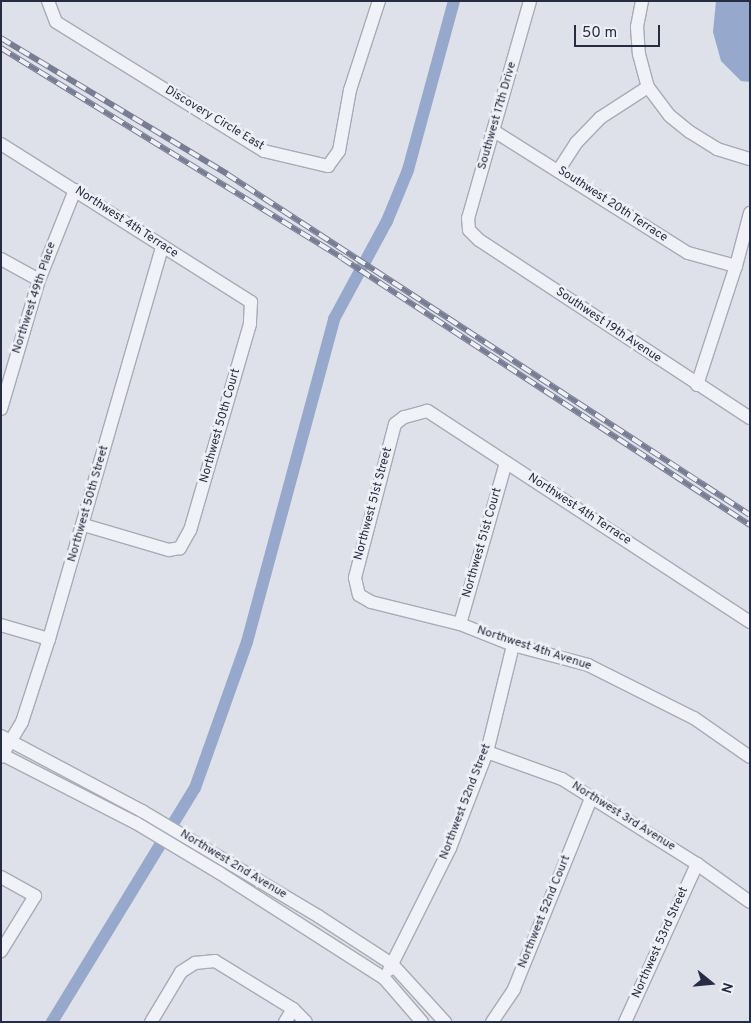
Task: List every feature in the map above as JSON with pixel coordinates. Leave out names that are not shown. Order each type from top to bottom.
[{"type":"street","name":"Discovery Circle East","points":[[48,1],[56,22],[264,151],[328,166],[339,151],[350,90],[379,1]]},
{"type":"street","name":"Southwest 17th Drive","points":[[469,230],[468,218],[530,1]]},
{"type":"street","points":[[642,1],[637,27],[639,54],[648,87],[670,116],[690,132],[717,149],[750,158]]},
{"type":"street","points":[[558,171],[576,143],[600,118],[648,87]]},
{"type":"street","name":"Southwest 20th Terrace","points":[[494,131],[688,253],[736,266]]},
{"type":"street","name":"Northwest 4th Terrace","points":[[1,144],[251,302]]},
{"type":"street","name":"Northwest 49th Place","points":[[1,408],[7,369],[39,280],[75,190]]},
{"type":"street","points":[[697,385],[736,266],[750,213]]},
{"type":"street","name":"Southwest 19th Avenue","points":[[469,230],[479,240],[697,385],[750,418]]},
{"type":"street","name":"Northwest 50th Street","points":[[2,755],[6,738],[22,722],[49,639],[84,524],[162,246]]},
{"type":"street","points":[[1,259],[39,280]]},
{"type":"street","name":"Northwest 50th Court","points":[[84,524],[169,550],[180,548],[190,530],[250,324],[251,302]]},
{"type":"street","name":"Northwest 4th Terrace","points":[[404,417],[427,411],[750,622]]},
{"type":"street","name":"Northwest 51st Street","points":[[359,595],[355,578],[395,424],[404,417]]},
{"type":"street","name":"Northwest 51st Court","points":[[460,624],[506,462]]},
{"type":"street","name":"Northwest 4th Avenue","points":[[359,595],[371,602],[460,624],[514,645],[588,665],[694,718],[750,757]]},
{"type":"street","points":[[1,625],[49,639]]},
{"type":"street","name":"Northwest 52nd Street","points":[[384,978],[450,848],[486,752],[514,645]]},
{"type":"street","name":"Northwest 2nd Avenue","points":[[6,738],[149,815],[392,964],[445,1022]]},
{"type":"street","name":"Northwest 3rd Avenue","points":[[486,752],[562,779],[697,864],[750,902]]},
{"type":"street","name":"Northwest 2nd Avenue","points":[[2,755],[144,829],[384,978],[422,1022]]},
{"type":"street","name":"Northwest 52nd Court","points":[[492,1022],[514,989],[592,798]]},
{"type":"street","name":"Northwest 53rd Street","points":[[625,1022],[697,864]]},
{"type":"street","points":[[1,877],[34,896],[1,952]]},
{"type":"street","points":[[151,1022],[181,972],[195,963],[215,961],[293,1009],[306,1022]]},
{"type":"street","points":[[285,1022],[293,1009]]},
{"type":"water","points":[[716,1],[750,1],[750,82],[741,81],[721,61],[713,32]]},
{"type":"waterway","points":[[52,1022],[195,788],[247,642],[334,319],[387,221],[408,170],[454,1]]},
{"type":"railway","points":[[1,38],[227,174],[750,515]]},
{"type":"railway","points":[[1,48],[342,258],[750,525]]}]
